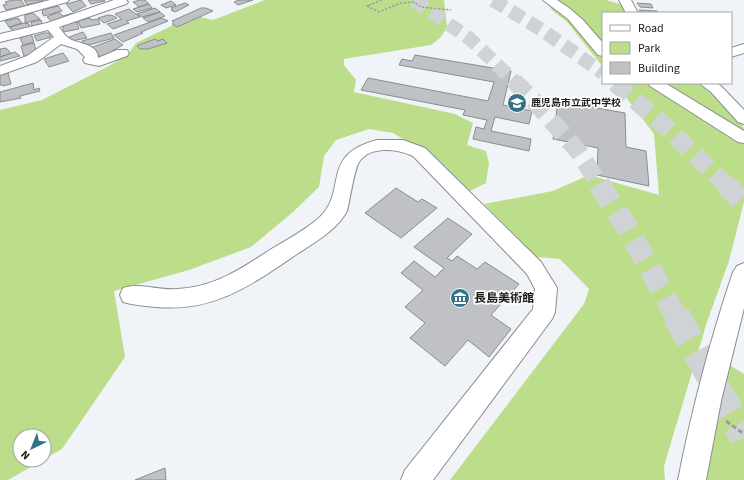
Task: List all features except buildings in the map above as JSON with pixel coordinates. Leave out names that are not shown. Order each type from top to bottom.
[{"type":"street","points":[[1,15],[63,0]]},
{"type":"street","points":[[549,0],[567,11],[582,24],[602,51]]},
{"type":"street","points":[[625,0],[631,12]]},
{"type":"street","points":[[0,38],[51,26],[124,1]]},
{"type":"street","points":[[51,26],[66,42],[82,46],[92,56],[90,60],[99,62],[122,53]]},
{"type":"street","points":[[0,71],[32,58],[61,38]]},
{"type":"street","points":[[732,53],[744,48]]},
{"type":"street","points":[[657,84],[744,138]]},
{"type":"street","points":[[708,84],[716,89],[744,119]]},
{"type":"street","points":[[131,295],[176,299],[204,295],[238,282],[322,227],[338,211],[350,162],[359,152],[377,145],[403,145],[419,152],[534,268],[546,288],[544,312],[415,480]]},
{"type":"street","points":[[692,480],[706,407],[738,311],[744,272]]},
{"type":"path","points":[[382,0],[367,6],[372,10],[379,12],[401,3],[414,2],[421,7],[437,10],[452,10]]},
{"type":"green space","points":[[265,0],[444,0],[447,27],[441,37],[431,45],[344,59],[344,65],[356,80],[354,92],[455,114],[473,123],[467,145],[486,151],[489,163],[486,183],[468,192],[408,142],[393,133],[369,129],[336,140],[324,156],[319,187],[293,212],[251,247],[189,270],[114,291],[125,357],[62,449],[52,455],[52,428],[12,428],[12,468],[29,468],[8,480],[0,480],[0,110],[42,100],[109,66],[128,54],[136,43],[186,19],[197,16],[213,20]]},
{"type":"green space","points":[[545,0],[565,16],[602,54],[602,66],[567,22],[552,10]]},
{"type":"green space","points":[[557,0],[606,0],[623,5],[626,12],[602,12],[602,47],[583,21]]},
{"type":"green space","points":[[616,84],[651,84],[733,131],[744,144],[744,202],[729,261],[707,322],[664,466],[665,480],[450,480],[584,304],[589,289],[560,259],[536,257],[484,204],[553,191],[589,175],[659,195],[654,134]]},
{"type":"green space","points":[[661,84],[702,84],[706,86],[734,113],[743,125],[744,130],[734,127]]},
{"type":"green space","points":[[726,363],[744,374],[744,480],[705,480]]},
{"type":"tunnel","points":[[414,0],[470,39],[515,82]]},
{"type":"tunnel","points":[[493,0],[545,32],[602,72]]},
{"type":"tunnel","points":[[515,82],[535,102],[578,151],[600,185]]},
{"type":"tunnel","points":[[616,84],[666,127],[726,185]]},
{"type":"tunnel","points":[[599,184],[628,229],[676,316]]},
{"type":"tunnel","points":[[726,185],[744,203]]},
{"type":"tunnel","points":[[676,315],[744,437]]},
{"type":"place","name":"鹿児島市立武中学校","points":[[517,103]]},
{"type":"place","name":"長島美術館","points":[[460,298]]}]
